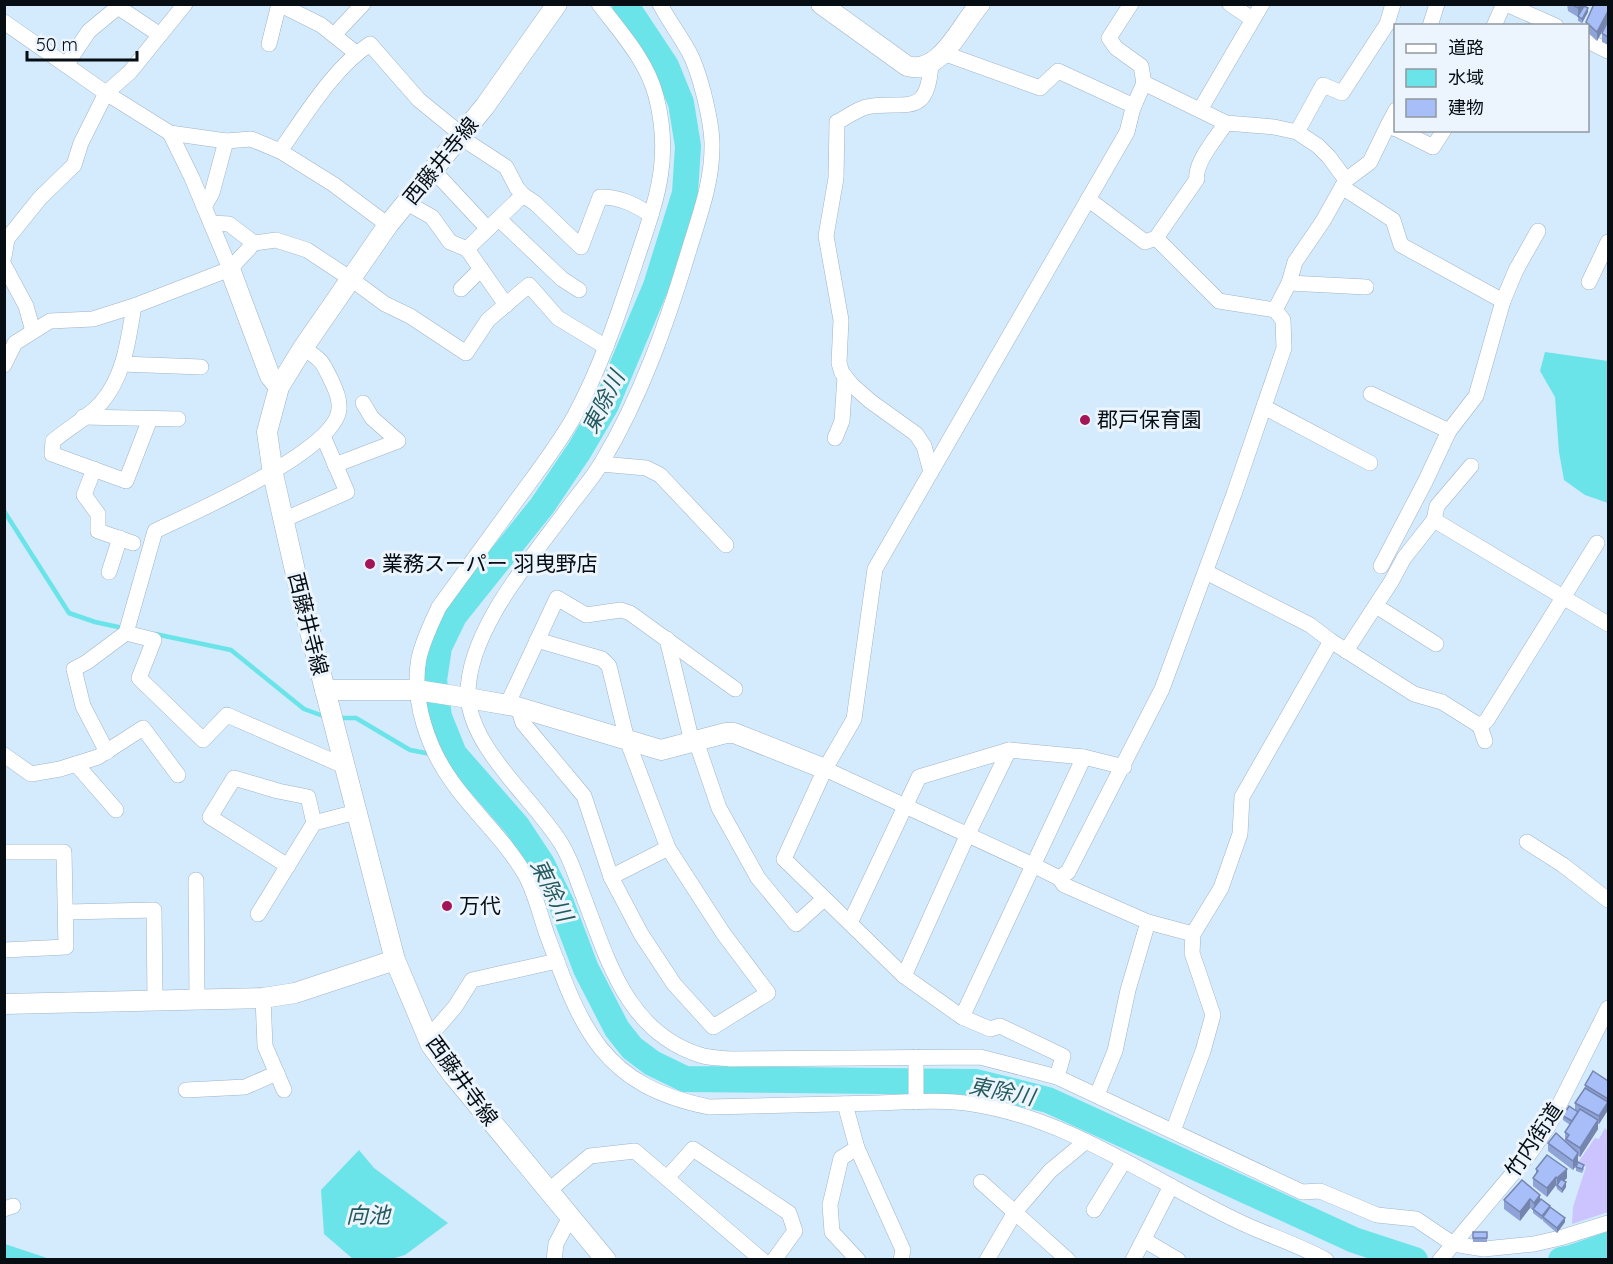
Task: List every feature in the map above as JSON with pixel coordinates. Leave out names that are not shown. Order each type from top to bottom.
[{"type":"main road","name":"西藤井寺線","points":[[557,4],[485,106],[388,225],[303,348],[279,387],[267,432],[283,520],[395,960],[428,1038],[453,1075],[606,1260]]},
{"type":"main road","points":[[821,4],[907,66],[915,68],[937,58],[980,4]]},
{"type":"main road","points":[[230,270],[270,376],[279,387]]},
{"type":"main road","points":[[325,690],[417,690],[513,706],[661,750],[726,733],[734,733],[825,769]]},
{"type":"main road","points":[[4,1004],[263,998],[295,993],[395,960]]},
{"type":"street","points":[[4,256],[7,239],[40,198],[74,165],[81,143],[106,93],[130,72],[184,4]]},
{"type":"street","points":[[269,44],[279,4],[321,25],[356,53]]},
{"type":"street","points":[[334,35],[363,4]]},
{"type":"street","points":[[599,4],[634,50],[649,75],[656,96],[662,128],[663,159],[658,194],[595,374],[574,416],[548,457],[439,607],[427,632],[419,659],[417,690],[423,720],[434,753],[452,783],[501,840],[526,877],[582,1021],[597,1046],[620,1070],[661,1093],[685,1102],[709,1107],[845,1104],[917,1099],[970,1103],[1007,1111],[1042,1122],[1085,1142],[1243,1224],[1326,1260]]},
{"type":"street","points":[[660,4],[691,56],[702,90],[712,141],[710,183],[674,300],[634,401],[601,464],[521,572],[482,635],[470,669],[468,698],[484,745],[539,812],[563,846],[603,948],[626,997],[640,1018],[675,1044],[701,1056],[730,1059],[916,1061],[980,1057],[1056,1077],[1302,1192],[1320,1191],[1377,1215],[1416,1219],[1447,1251],[1534,1244],[1608,1223]]},
{"type":"street","points":[[1230,4],[1252,19]]},
{"type":"street","points":[[1200,110],[1262,4]]},
{"type":"street","points":[[1297,132],[1323,85],[1342,93],[1387,24],[1393,4]]},
{"type":"street","points":[[1431,24],[1437,4]]},
{"type":"street","points":[[1495,24],[1506,4],[1551,24]]},
{"type":"street","points":[[1056,1077],[1064,1056],[1000,1026],[990,1029],[962,1017],[904,976],[784,859],[825,769],[854,719],[875,569],[1127,132],[1134,106],[1144,83],[1142,66],[1116,48],[1109,38],[1130,5]]},
{"type":"street","points":[[66,65],[89,30],[118,7],[160,35]]},
{"type":"street","points":[[4,22],[106,93],[170,133],[226,141],[251,139],[280,151],[333,184],[388,225]]},
{"type":"street","points":[[1589,42],[1608,51]]},
{"type":"street","points":[[280,151],[334,77],[356,53],[370,44],[419,100],[461,136],[506,167],[517,189],[581,247],[600,197],[616,197],[651,214]]},
{"type":"street","points":[[931,472],[924,446],[916,434],[870,401],[845,376],[839,363],[841,320],[826,236],[836,178],[837,123],[853,112],[867,107],[902,106],[916,103],[924,95],[937,58],[1040,88],[1058,71],[1134,106]]},
{"type":"street","points":[[1144,83],[1226,123],[1274,127],[1297,132],[1329,157],[1344,184],[1393,220],[1401,245],[1503,301]]},
{"type":"street","points":[[1088,199],[1145,242],[1156,238],[1197,179],[1196,171],[1199,163],[1226,123]]},
{"type":"street","points":[[1275,310],[1289,284],[1295,262],[1323,221],[1344,184],[1370,162],[1394,128]]},
{"type":"street","points":[[1402,132],[1433,147],[1443,132]]},
{"type":"street","points":[[170,133],[230,270]]},
{"type":"street","points":[[204,207],[212,193],[226,141]]},
{"type":"street","points":[[434,170],[494,224],[579,290]]},
{"type":"street","points":[[468,249],[523,195]]},
{"type":"street","points":[[407,203],[432,217],[450,242],[468,249],[506,305]]},
{"type":"street","points":[[211,223],[229,224],[254,243]]},
{"type":"street","points":[[1381,566],[1449,431],[1476,396],[1503,301],[1516,270],[1538,231]]},
{"type":"street","points":[[1059,878],[1068,872],[1124,767],[1162,689],[1206,572],[1284,348],[1283,320],[1275,310],[1219,301],[1156,238]]},
{"type":"street","points":[[4,365],[15,343],[50,321],[93,320],[134,306],[230,270],[254,243],[276,240],[307,250],[385,304],[410,316],[466,353],[488,320],[529,285],[558,318],[606,347]]},
{"type":"street","points":[[1589,282],[1608,242]]},
{"type":"street","points":[[4,265],[26,306],[33,332]]},
{"type":"street","points":[[461,289],[481,269]]},
{"type":"street","points":[[1289,284],[1366,287]]},
{"type":"street","points":[[134,306],[127,349],[119,375],[100,404],[53,441],[52,454],[126,481],[150,419]]},
{"type":"street","points":[[107,752],[83,706],[74,669],[126,633],[155,531],[273,474],[323,436],[336,419],[339,409],[337,394],[322,361],[303,348]]},
{"type":"street","points":[[122,364],[201,367]]},
{"type":"street","points":[[835,438],[842,421],[845,376]]},
{"type":"street","points":[[1371,394],[1449,431]]},
{"type":"street","points":[[335,465],[398,441],[372,418],[363,403]]},
{"type":"street","points":[[1264,407],[1370,463]]},
{"type":"street","points":[[83,417],[178,419]]},
{"type":"street","points":[[283,520],[347,492],[323,436]]},
{"type":"street","points":[[601,464],[646,468],[660,476],[726,545]]},
{"type":"street","points":[[1346,651],[1404,558],[1434,520],[1437,506],[1471,466]]},
{"type":"street","points":[[94,469],[84,495],[98,514],[98,531],[127,540],[109,572]]},
{"type":"street","points":[[1434,520],[1608,624]]},
{"type":"street","points":[[1480,726],[1487,720],[1597,543]]},
{"type":"street","points":[[1206,572],[1310,625],[1414,694],[1442,702],[1480,726],[1485,741]]},
{"type":"street","points":[[537,640],[602,660],[609,666],[627,740],[668,848],[723,933],[768,993],[713,1027],[674,984],[641,934],[611,878],[584,796],[523,723],[513,706],[537,640],[557,598],[586,615],[621,610],[630,613],[735,689]]},
{"type":"street","points":[[1376,606],[1436,644]]},
{"type":"street","points":[[126,633],[154,640],[139,678],[203,741],[227,715],[344,766]]},
{"type":"street","points":[[667,639],[694,741],[719,808],[758,878],[796,924],[824,899]]},
{"type":"street","points":[[1173,1131],[1203,1051],[1213,1015],[1192,954],[1193,934],[1221,888],[1240,834],[1242,797],[1331,641]]},
{"type":"street","points":[[4,755],[31,774],[99,757],[143,728],[177,775]]},
{"type":"street","points":[[850,923],[919,777],[1009,750],[1084,757],[1124,767]]},
{"type":"street","points":[[904,976],[1009,750]]},
{"type":"street","points":[[962,1017],[1084,757]]},
{"type":"street","points":[[75,764],[116,810]]},
{"type":"street","points":[[825,769],[1034,865],[1059,878],[1064,885],[1148,922],[1193,934]]},
{"type":"street","points":[[258,914],[288,866],[314,823],[308,797],[234,778],[210,817],[288,866]]},
{"type":"street","points":[[314,823],[356,812]]},
{"type":"street","points":[[1527,842],[1563,865],[1608,900]]},
{"type":"street","points":[[611,878],[668,848]]},
{"type":"street","points":[[4,852],[64,852],[67,912],[66,947],[4,950]]},
{"type":"street","points":[[196,880],[197,999]]},
{"type":"street","points":[[67,912],[154,910],[155,1000]]},
{"type":"street","points":[[1097,1095],[1115,1051],[1128,990],[1148,922]]},
{"type":"street","points":[[428,1038],[456,1006],[472,980],[557,961]]},
{"type":"street","points":[[263,998],[265,1046],[284,1090]]},
{"type":"street","name":"竹内街道","points":[[1447,1251],[1530,1153],[1549,1125],[1608,1008]]},
{"type":"street","points":[[916,1061],[917,1099]]},
{"type":"street","points":[[186,1090],[245,1088],[277,1073]]},
{"type":"street","points":[[845,1104],[857,1148],[903,1250],[901,1260]]},
{"type":"street","points":[[987,1260],[1015,1212],[1050,1171],[1085,1142]]},
{"type":"street","points":[[857,1148],[841,1158],[830,1205],[832,1232],[858,1260]]},
{"type":"street","points":[[667,1178],[693,1149],[789,1213],[795,1231],[774,1260]]},
{"type":"street","points":[[548,1191],[590,1156],[635,1151],[762,1260]]},
{"type":"street","points":[[1094,1210],[1124,1161]]},
{"type":"street","points":[[981,1182],[1068,1260]]},
{"type":"street","points":[[1133,1260],[1171,1186]]},
{"type":"street","points":[[555,1260],[556,1244],[570,1217]]},
{"type":"street","points":[[1143,1240],[1178,1260]]},
{"type":"shaded area","points":[[1605,1128],[1608,1131],[1608,1212],[1572,1224],[1573,1207],[1586,1167],[1579,1161],[1595,1138],[1599,1139]]},
{"type":"water","points":[[1545,352],[1608,361],[1608,503],[1585,495],[1564,480],[1559,452],[1555,397],[1540,371]]},
{"type":"water","name":"向池","points":[[359,1150],[374,1168],[448,1223],[405,1255],[391,1259],[353,1259],[324,1234],[321,1190]]},
{"type":"water","points":[[5,1244],[50,1259],[5,1259]]},
{"type":"building","points":[[1594,4],[1608,5],[1608,11],[1597,32],[1586,22]]},
{"type":"building","points":[[1584,6],[1588,8],[1582,19],[1578,16]]},
{"type":"building","points":[[1608,21],[1608,37],[1602,33]]},
{"type":"building","points":[[1593,1071],[1608,1081],[1608,1099],[1585,1085]]},
{"type":"building","points":[[1585,1088],[1608,1102],[1599,1116],[1575,1103]]},
{"type":"building","points":[[1569,1106],[1578,1112],[1572,1121],[1563,1116]]},
{"type":"building","points":[[1580,1109],[1598,1120],[1580,1148],[1566,1139],[1569,1135],[1565,1132]]},
{"type":"building","points":[[1556,1133],[1578,1153],[1573,1161],[1548,1143]]},
{"type":"building","points":[[1547,1155],[1567,1169],[1547,1188],[1533,1178],[1538,1171],[1536,1169]]},
{"type":"building","points":[[1578,1162],[1584,1165],[1582,1169],[1576,1167]]},
{"type":"building","points":[[1561,1179],[1566,1182],[1562,1189],[1557,1185]]},
{"type":"building","points":[[1522,1180],[1540,1195],[1534,1203],[1530,1199],[1520,1212],[1504,1200]]},
{"type":"building","points":[[1541,1199],[1550,1206],[1542,1216],[1533,1209]]},
{"type":"building","points":[[1550,1207],[1565,1218],[1557,1228],[1543,1217]]},
{"type":"building","points":[[1473,1232],[1487,1232],[1487,1238],[1473,1238]]},
{"type":"waterway","name":"東除川","points":[[625,4],[666,66],[681,103],[688,146],[685,193],[656,286],[606,405],[579,451],[542,506],[454,616],[439,647],[434,680],[439,717],[454,754],[517,826],[542,864],[561,903],[586,969],[617,1029],[632,1048],[652,1063],[685,1079],[976,1082],[1048,1100],[1354,1240],[1415,1260]]},
{"type":"waterway","points":[[4,511],[69,613],[123,628]]},
{"type":"waterway","points":[[155,634],[231,650],[304,709],[326,717]]},
{"type":"waterway","points":[[337,718],[356,718],[410,750],[431,754]]},
{"type":"waterway","points":[[439,754],[454,754]]},
{"type":"waterway","name":"東除川","points":[[1561,1260],[1608,1245]]},
{"type":"place","name":"郡戸保育園","points":[[1085,420]]},
{"type":"place","name":"業務スーパー 羽曳野店","points":[[370,564]]},
{"type":"place","name":"万代","points":[[447,906]]}]
